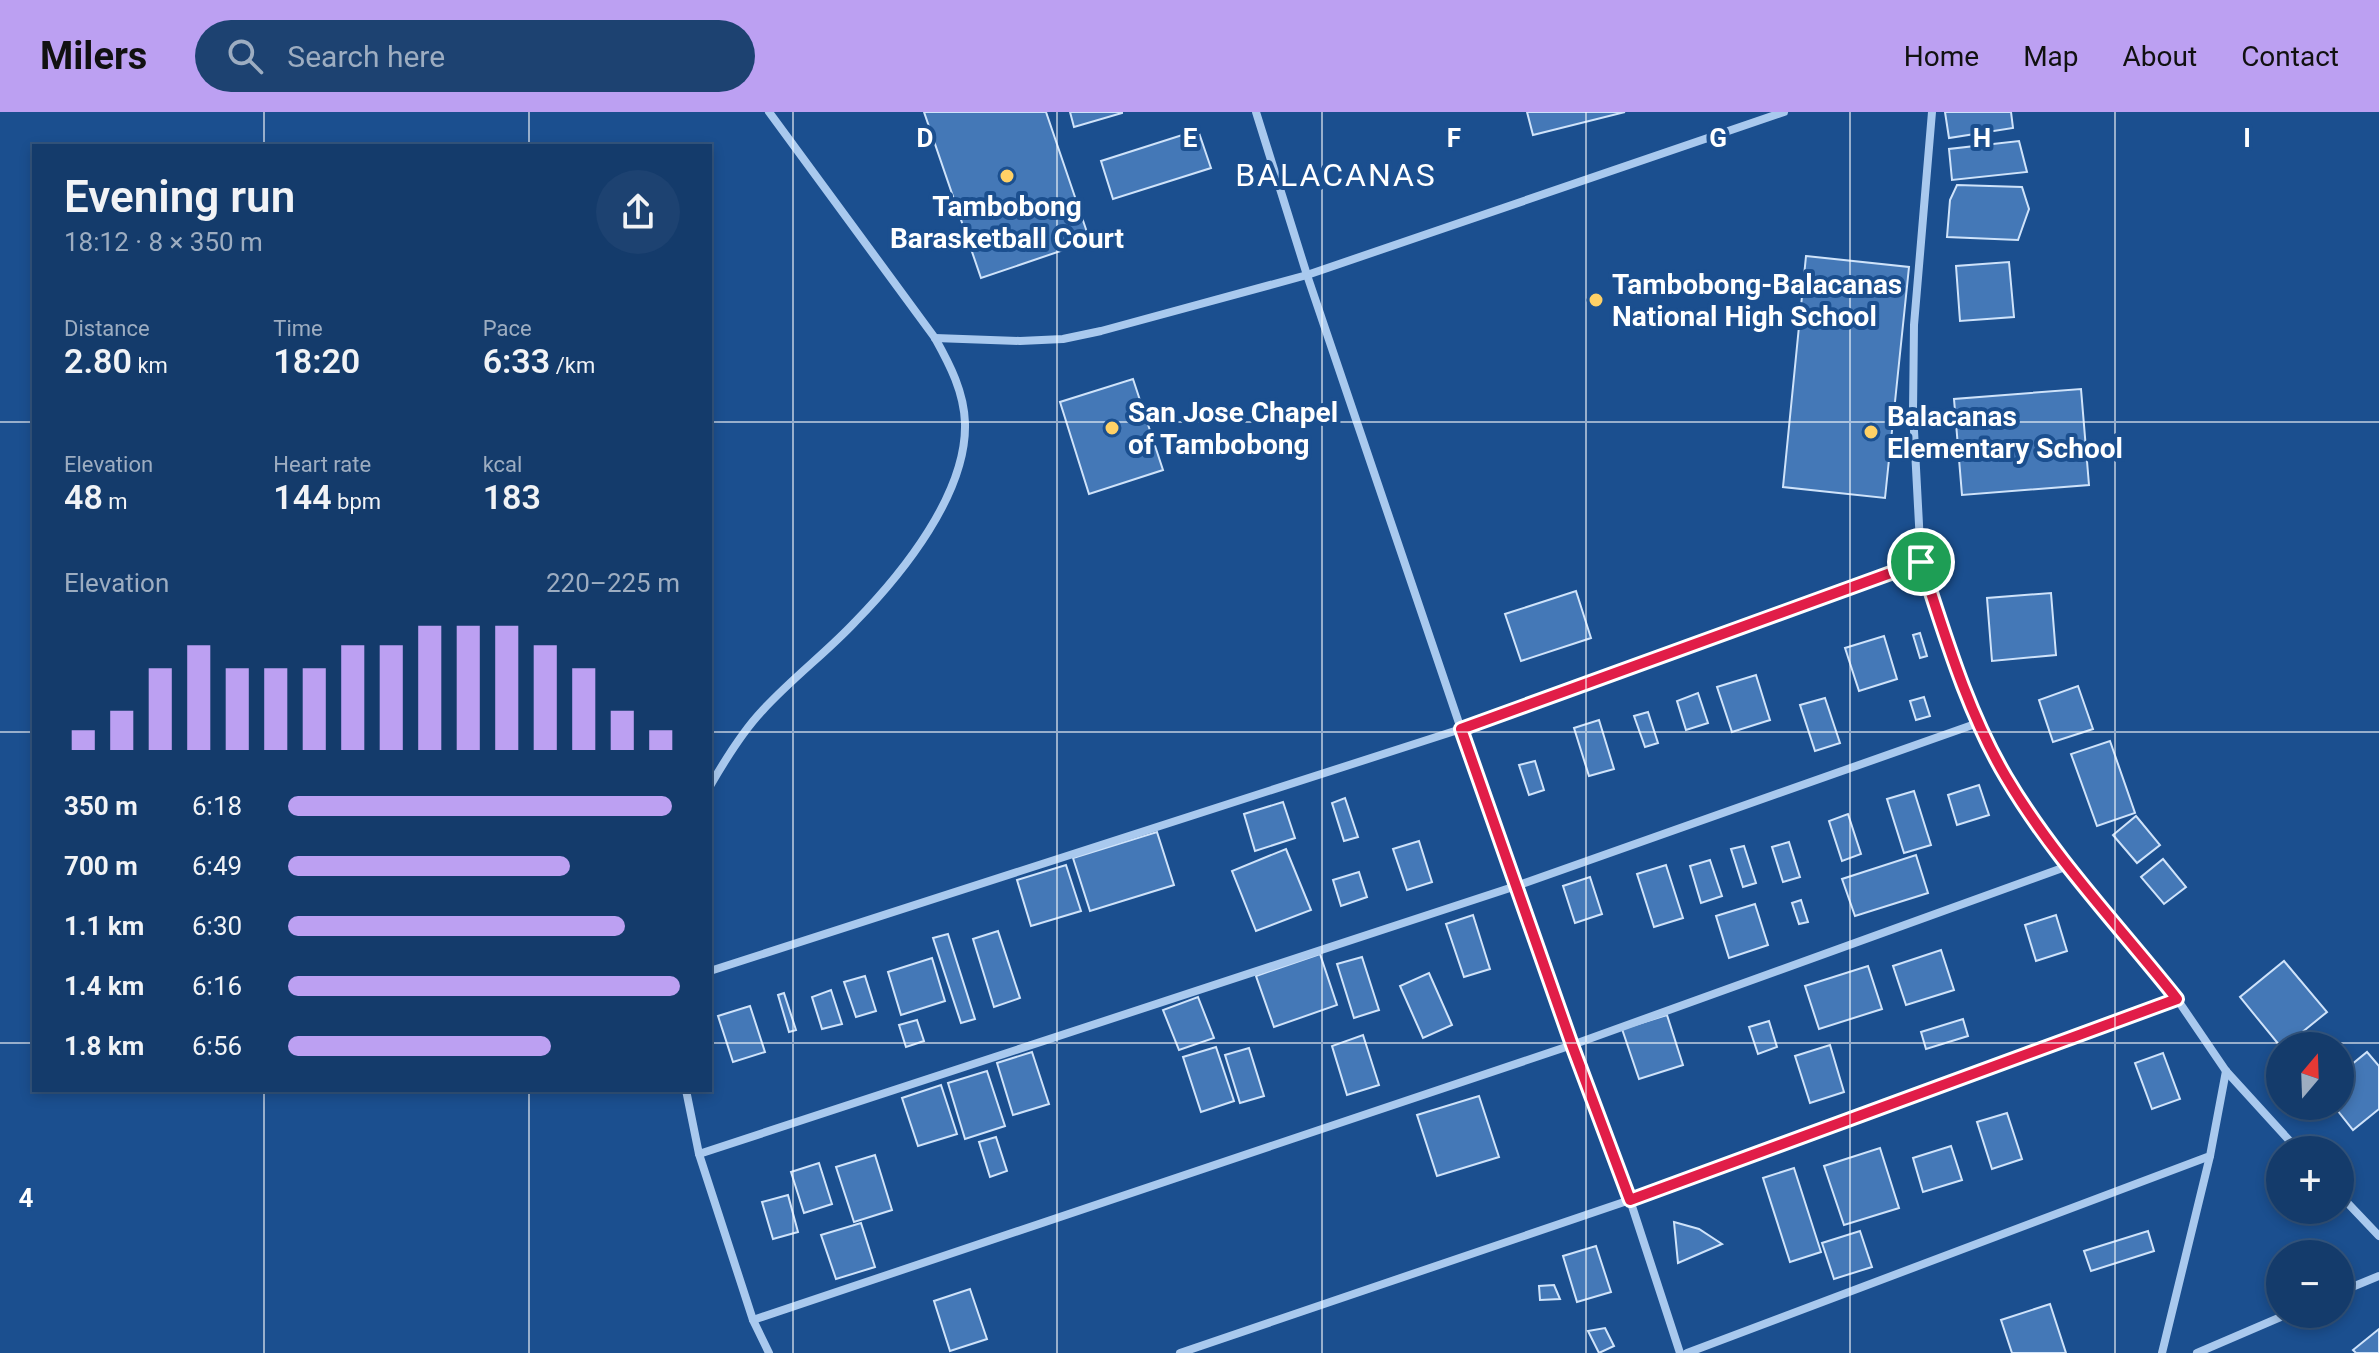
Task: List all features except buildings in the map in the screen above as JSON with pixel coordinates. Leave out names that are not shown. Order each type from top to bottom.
[{"type":"street","points":[[712,783],[761,712],[856,622],[933,525],[962,455],[965,424],[961,395],[935,338],[769,112]]},
{"type":"street","points":[[1256,112],[1307,275],[1461,729],[1630,1200],[1680,1353]]},
{"type":"street","points":[[935,338],[1020,341],[1063,339],[1101,331],[1307,275],[1784,112]]},
{"type":"street","points":[[1932,112],[1914,325],[1913,412],[1921,562],[1950,649],[1978,723],[2018,796],[2068,866],[2177,999],[2226,1071],[2285,1136]]},
{"type":"street","points":[[712,970],[1461,729],[1921,562]]},
{"type":"street","points":[[699,1154],[1516,886],[1978,723]]},
{"type":"street","points":[[753,1320],[1572,1045],[2068,866]]},
{"type":"street","points":[[1180,1353],[1630,1200],[2177,999]]},
{"type":"street","points":[[2162,1353],[2210,1156],[2226,1071]]},
{"type":"street","points":[[686,1092],[699,1154],[753,1320],[769,1353]]},
{"type":"street","points":[[1687,1353],[2210,1156]]},
{"type":"street","points":[[2354,1210],[2379,1236]]},
{"type":"street","points":[[2354,1286],[2379,1276]]},
{"type":"street","points":[[2197,1353],[2266,1323]]},
{"type":"place","name":"Tambobong Barasketball Court","points":[[1007,176]]},
{"type":"place","name":"Tambobong-Balacanas National High School","points":[[1596,300]]},
{"type":"place","name":"San Jose Chapel of Tambobong","points":[[1112,428]]},
{"type":"place","name":"Balacanas Elementary School","points":[[1871,432]]},
{"type":"district","name":"BALACANAS","points":[[1336,175]]},
{"type":"route","points":[[1921,562],[1978,723],[2004,774],[2068,866],[2177,999],[1630,1200],[1461,729],[1921,562]]}]
